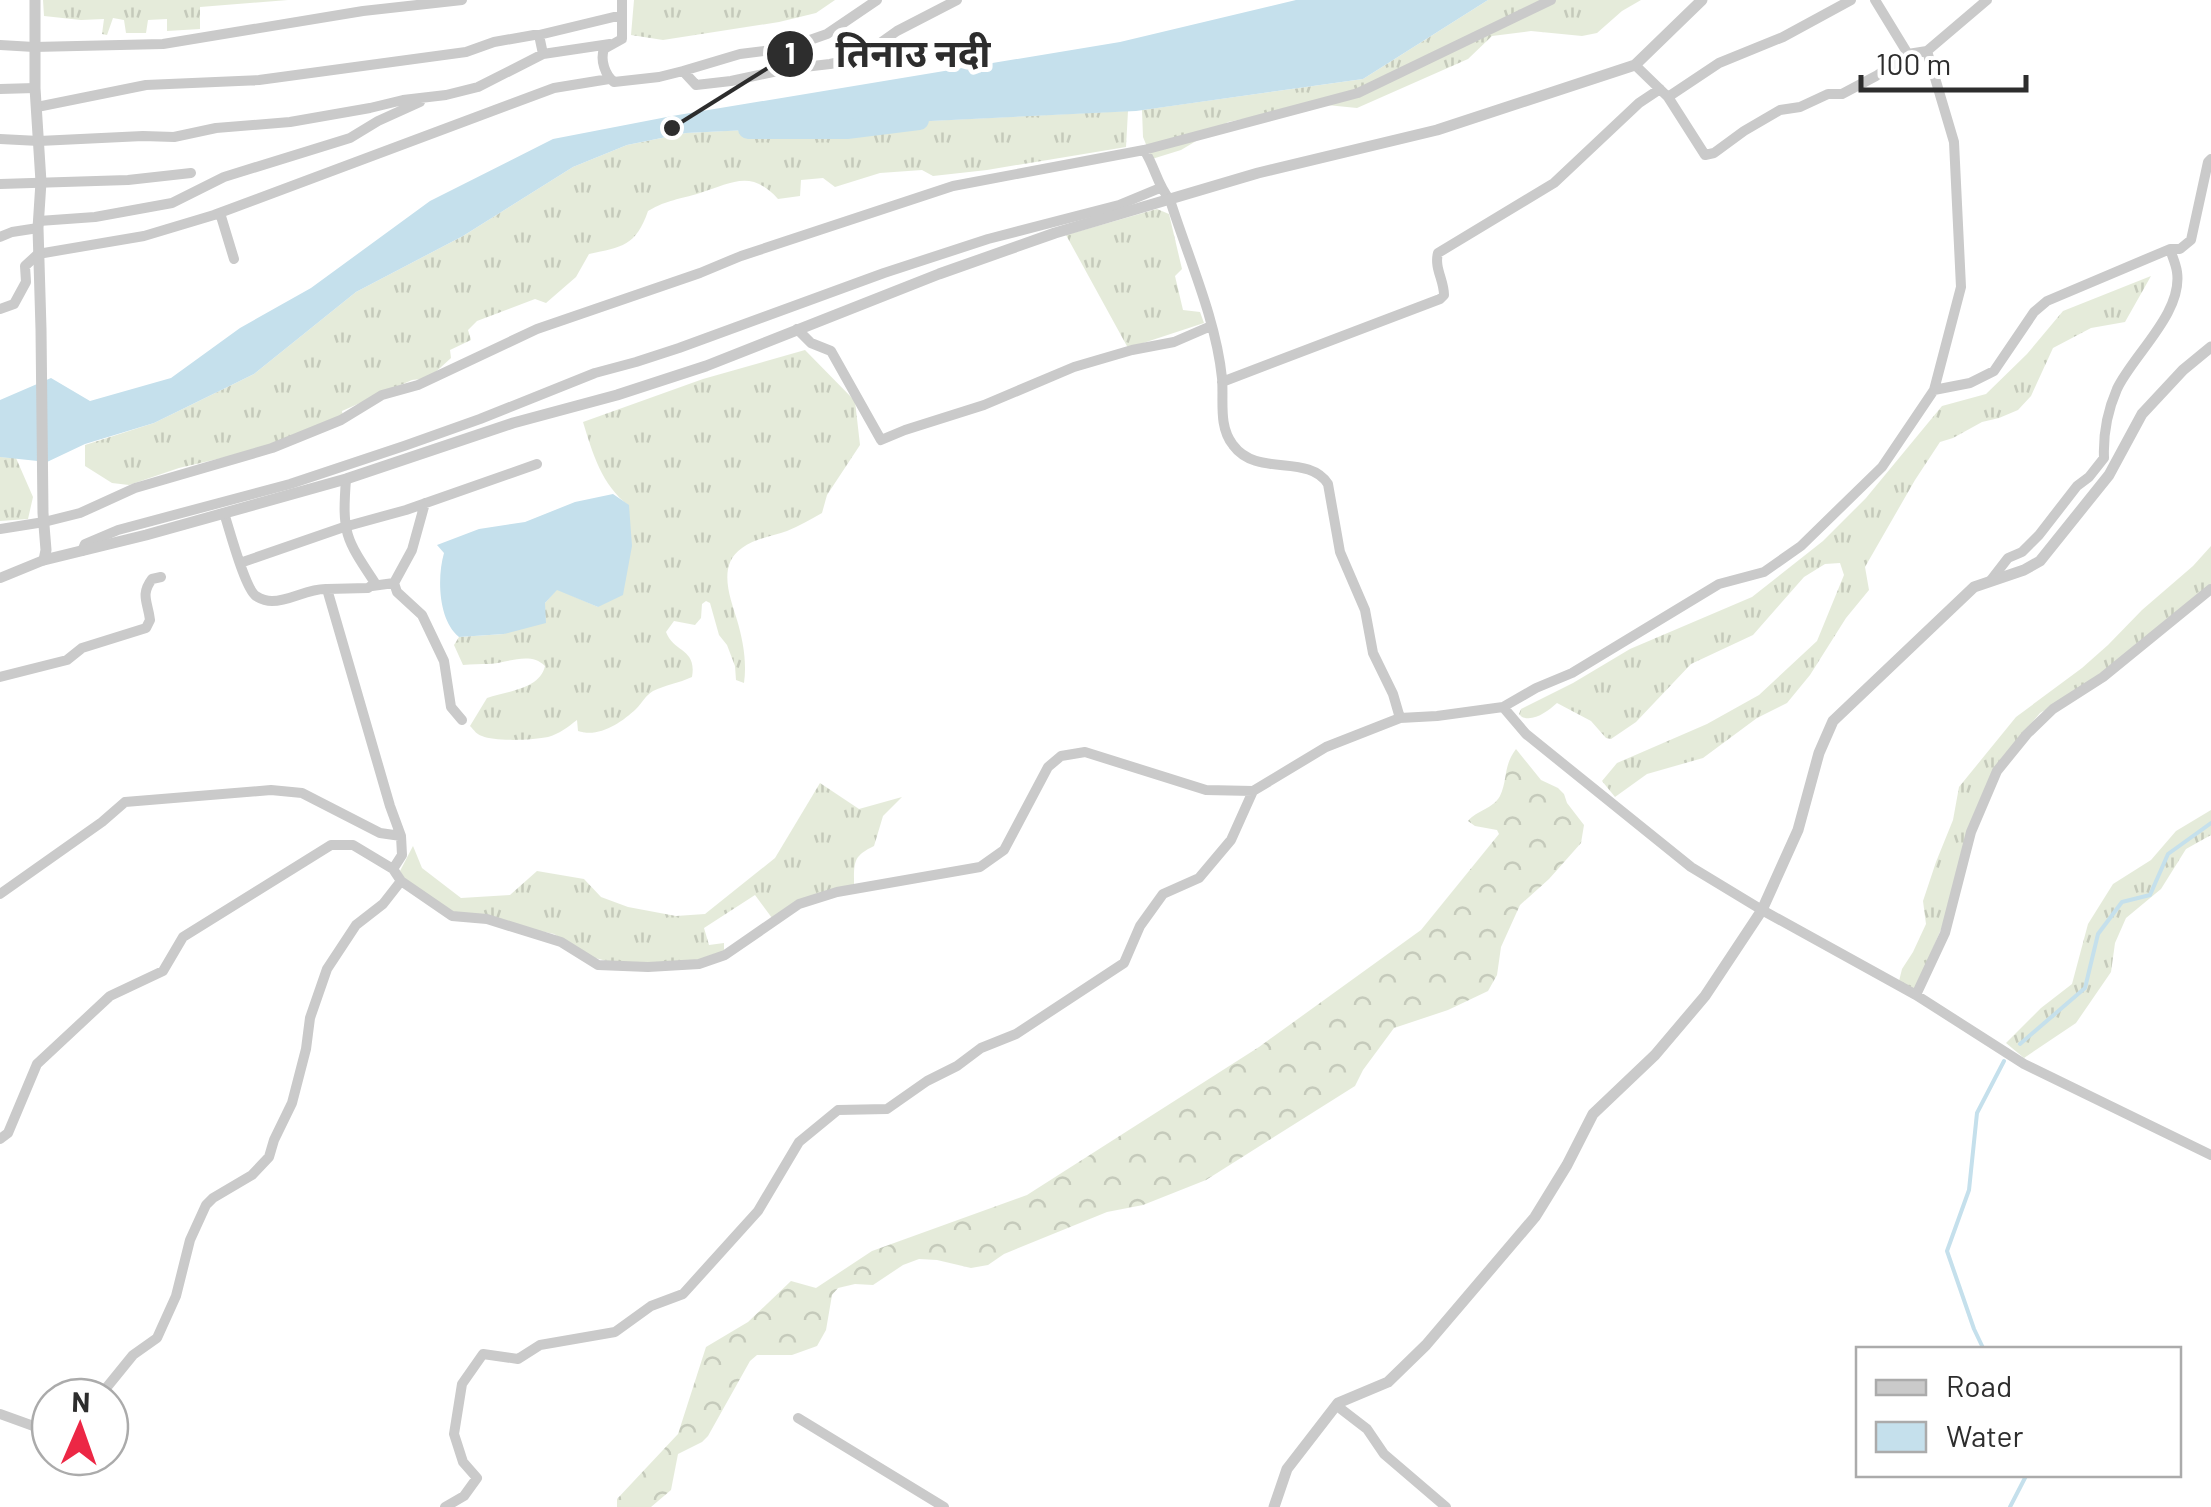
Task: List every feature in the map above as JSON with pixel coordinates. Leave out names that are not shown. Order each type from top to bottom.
[{"type":"street","points":[[35,0],[41,182],[38,254],[44,560]]},
{"type":"street","points":[[0,45],[163,44],[363,11],[462,0]]},
{"type":"street","points":[[0,139],[174,137],[446,96],[478,86],[542,54],[622,39],[622,0]]},
{"type":"street","points":[[610,44],[601,56],[614,82],[659,77],[740,54],[787,48],[827,34],[876,0]]},
{"type":"street","points":[[682,71],[696,85],[858,58],[897,31],[957,0]]},
{"type":"street","points":[[0,529],[43,517],[80,513],[135,488],[272,448],[537,330],[758,250],[953,186],[1144,150],[1358,93],[1551,0]]},
{"type":"street","points":[[0,578],[44,560],[346,479],[513,424],[617,395],[706,366],[1022,245],[1258,173],[1438,130],[1635,65],[1702,0]]},
{"type":"street","points":[[1222,382],[1440,298],[1444,290],[1436,262],[1438,253],[1554,184],[1638,104],[1719,62],[1783,37],[1851,0]]},
{"type":"street","points":[[1875,0],[1908,54]]},
{"type":"street","points":[[1635,65],[1664,93],[1705,155],[1780,110],[1800,107],[1828,94],[1842,94],[1908,54],[1927,51],[1987,0]]},
{"type":"street","points":[[37,107],[146,85],[260,80],[466,52],[494,42],[622,15]]},
{"type":"street","points":[[539,35],[542,54]]},
{"type":"street","points":[[0,1139],[8,1134],[37,1064],[110,996],[162,971],[184,938],[331,844],[353,845],[393,869],[401,881],[452,916],[487,918],[561,942],[598,964],[699,964],[725,954],[799,904],[837,892],[980,867],[1004,850],[1048,768],[1060,756],[1085,752],[1206,790],[1253,791],[1326,747],[1400,718],[1503,707],[1572,673],[1719,584],[1764,572],[1801,546],[1882,467],[1934,390],[1960,286],[1954,142],[1927,51]]},
{"type":"street","points":[[0,309],[14,304],[26,282],[25,266],[38,254],[144,236],[220,213],[554,88],[610,79]]},
{"type":"street","points":[[0,89],[35,88]]},
{"type":"street","points":[[0,237],[6,230],[172,203],[224,178],[350,138],[430,97]]},
{"type":"street","points":[[1144,150],[1154,164],[1160,188],[1170,200],[1211,326],[1222,382],[1225,429],[1236,449],[1256,463],[1313,471],[1325,478],[1340,552],[1366,610],[1374,653],[1400,718]]},
{"type":"street","points":[[1934,390],[1970,384],[1994,371],[2034,312],[2047,300],[2170,249],[2180,249],[2192,240],[2211,159]]},
{"type":"street","points":[[0,184],[128,180],[191,173]]},
{"type":"street","points":[[82,551],[84,544],[118,530],[290,484],[884,273],[988,239],[1119,205],[1160,188]]},
{"type":"street","points":[[220,213],[234,259]]},
{"type":"street","points":[[1991,580],[2008,558],[2022,552],[2038,535],[2104,458],[2103,435],[2118,389],[2151,340],[2175,294],[2178,273],[2170,249]]},
{"type":"street","points":[[797,329],[812,344],[831,352],[881,440],[984,405],[1074,367],[1174,342],[1211,326]]},
{"type":"street","points":[[1274,1507],[1287,1469],[1338,1402],[1388,1382],[1426,1345],[1535,1216],[1593,1114],[1656,1055],[1692,1011],[1762,910],[1798,830],[1818,753],[1834,720],[1974,587],[2024,570],[2040,560],[2109,475],[2142,414],[2182,370],[2211,347]]},
{"type":"street","points":[[240,563],[538,464]]},
{"type":"street","points":[[346,479],[344,527],[350,544],[375,582],[372,586]]},
{"type":"street","points":[[426,503],[412,550],[394,584],[397,592],[422,615],[444,661],[451,707],[462,720]]},
{"type":"street","points":[[224,513],[250,589],[256,596],[272,601],[314,588],[394,584]]},
{"type":"street","points":[[0,677],[67,660],[82,648],[146,628],[150,620],[145,588],[152,578],[161,577]]},
{"type":"street","points":[[327,589],[401,836],[402,854],[393,869]]},
{"type":"street","points":[[1916,995],[1945,932],[1971,832],[1997,771],[2053,709],[2103,677],[2211,589]]},
{"type":"street","points":[[1503,707],[1526,734],[1691,867],[1916,995],[2024,1064],[2211,1155]]},
{"type":"street","points":[[0,894],[124,802],[271,790],[302,793],[380,834],[401,836]]},
{"type":"street","points":[[445,1507],[464,1496],[477,1478],[463,1462],[454,1434],[462,1384],[483,1354],[518,1359],[540,1345],[614,1332],[651,1306],[683,1294],[758,1211],[800,1142],[838,1110],[887,1109],[981,1048],[1016,1034],[1124,963],[1140,926],[1163,894],[1199,878],[1231,840],[1253,791]]},
{"type":"street","points":[[115,1377],[133,1355],[158,1338],[176,1296],[190,1240],[206,1205],[246,1180],[268,1157],[296,1090],[310,1018],[327,970],[356,925],[382,904],[401,881]]},
{"type":"street","points":[[1338,1402],[1341,1410],[1367,1428],[1384,1454],[1446,1507]]},
{"type":"street","points":[[0,1414],[30,1425]]},
{"type":"street","points":[[798,1418],[944,1507]]},
{"type":"green space","points":[[43,0],[288,0],[200,7],[200,29],[167,31],[167,19],[148,20],[146,33],[126,33],[124,20],[113,18],[107,35],[102,34],[104,19],[44,16]]},
{"type":"green space","points":[[634,0],[835,0],[816,13],[779,22],[663,40],[631,35]]},
{"type":"green space","points":[[1488,0],[1641,0],[1597,33],[1582,36],[1531,31],[1492,36],[1468,59],[1357,108],[1317,104],[1228,122],[1181,150],[1152,159],[1143,137],[1142,110],[1363,79]]},
{"type":"green space","points":[[1128,111],[1126,147],[933,176],[922,170],[880,173],[835,187],[823,178],[801,180],[800,196],[778,199],[759,184],[741,181],[668,202],[648,211],[638,232],[626,243],[589,254],[576,277],[546,303],[535,299],[477,321],[468,330],[471,340],[450,350],[451,358],[429,378],[412,380],[342,411],[343,417],[273,446],[179,468],[129,485],[112,483],[85,466],[85,445],[154,423],[254,374],[356,292],[463,236],[573,167],[627,145],[686,133]]},
{"type":"green space","points":[[1157,209],[1169,214],[1182,269],[1175,276],[1183,310],[1200,312],[1204,323],[1128,348],[1066,235]]},
{"type":"green space","points":[[2151,276],[2125,322],[2091,328],[2053,348],[2031,396],[2018,410],[1940,442],[1865,567],[1869,590],[1787,703],[1757,718],[1703,758],[1647,774],[1615,797],[1602,781],[1617,763],[1707,724],[1759,695],[1817,641],[1844,575],[1840,563],[1825,564],[1804,577],[1753,635],[1691,664],[1636,722],[1611,739],[1591,721],[1557,703],[1536,717],[1519,714],[1521,709],[1630,649],[1752,597],[1823,541],[1866,498],[1942,406],[1986,394],[2063,311]]},
{"type":"green space","points":[[805,350],[855,401],[860,445],[827,495],[822,513],[747,545],[730,563],[728,582],[743,643],[744,683],[736,680],[735,666],[706,601],[695,625],[674,621],[666,632],[691,661],[692,677],[653,691],[617,724],[586,733],[578,731],[577,720],[552,736],[525,740],[496,739],[477,733],[470,726],[487,698],[530,684],[545,666],[533,659],[463,665],[454,645],[459,637],[504,634],[557,589],[598,607],[629,506],[605,478],[583,422],[703,379]]},
{"type":"green space","points":[[0,457],[16,458],[33,497],[28,519],[0,521]]},
{"type":"green space","points":[[2211,546],[2211,584],[2099,677],[2040,713],[2007,752],[1991,776],[1942,927],[1915,990],[1899,981],[1926,924],[1923,901],[1953,820],[1959,787],[2016,717],[2082,668]]},
{"type":"green space","points":[[1516,749],[1541,780],[1564,794],[1584,825],[1581,843],[1520,905],[1501,947],[1497,975],[1488,991],[1448,1010],[1394,1028],[1355,1086],[1206,1180],[1143,1205],[1107,1212],[1004,1254],[988,1265],[971,1268],[919,1259],[873,1285],[838,1288],[832,1295],[826,1330],[817,1346],[792,1355],[757,1355],[708,1436],[678,1454],[671,1490],[651,1507],[617,1507],[617,1499],[678,1434],[706,1347],[748,1322],[791,1281],[816,1288],[872,1251],[1027,1195],[1259,1047],[1421,930],[1499,834],[1468,821],[1500,796]]},
{"type":"green space","points":[[820,783],[859,809],[902,797],[883,816],[874,846],[856,860],[854,884],[772,918],[755,895],[704,928],[709,945],[724,943],[724,952],[698,961],[653,964],[591,957],[554,934],[454,913],[406,882],[400,871],[413,846],[422,868],[461,898],[510,895],[537,871],[584,879],[601,897],[628,907],[676,916],[705,914],[775,858]]},
{"type":"green space","points":[[2211,810],[2211,835],[2186,849],[2161,889],[2126,918],[2115,943],[2111,972],[2076,1023],[2024,1058],[2006,1043],[2072,984],[2088,924],[2113,884],[2151,860],[2176,831]]},
{"type":"water","points":[[1296,0],[1488,0],[1363,79],[1136,111],[686,133],[627,145],[573,167],[463,236],[356,292],[254,374],[154,423],[85,444],[47,462],[0,457],[0,400],[51,378],[90,401],[171,378],[240,328],[311,288],[430,201],[553,139],[1120,42]]},
{"type":"water","points":[[613,494],[629,505],[632,546],[623,595],[598,607],[557,590],[545,603],[546,623],[504,634],[459,637],[443,609],[440,574],[444,553],[437,545],[479,529],[525,522],[575,502]]},
{"type":"waterway","points":[[748,129],[847,129],[919,120]]},
{"type":"waterway","points":[[2020,1044],[2085,988],[2098,934],[2122,902],[2150,895],[2168,854],[2211,823]]},
{"type":"waterway","points":[[1983,1347],[1947,1251],[1969,1190],[1977,1113],[2004,1061]]},
{"type":"waterway","points":[[2010,1507],[2025,1477]]},
{"type":"place","name":"तिनाउ नदी","points":[[672,128]]}]
